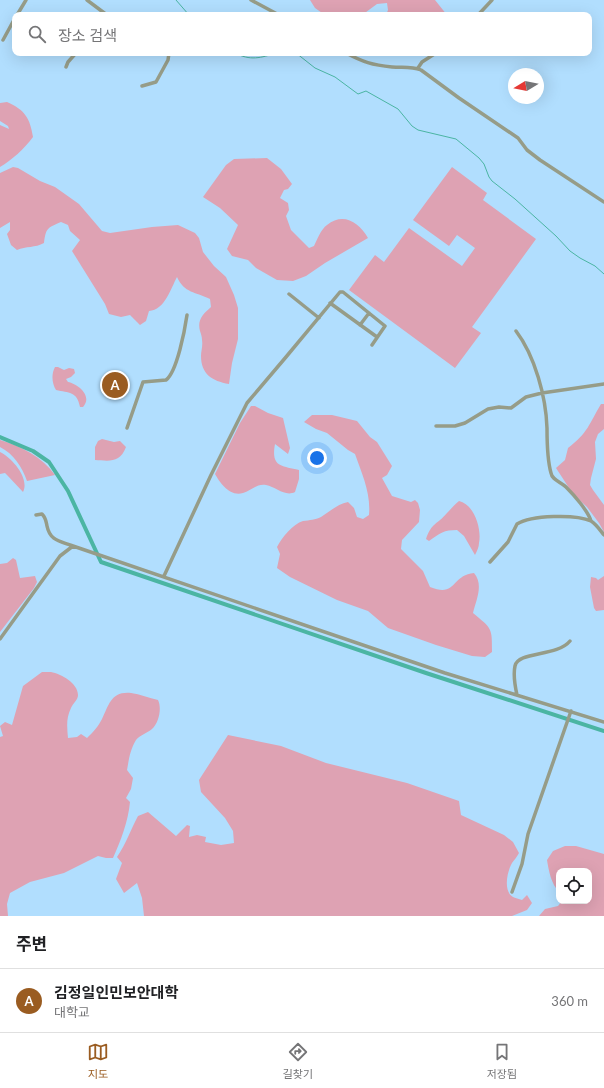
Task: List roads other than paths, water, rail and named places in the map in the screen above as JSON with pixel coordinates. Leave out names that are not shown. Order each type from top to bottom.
[{"type":"street","points":[[19,12],[26,0]]},
{"type":"street","points":[[87,0],[102,12]]},
{"type":"street","points":[[251,0],[273,12]]},
{"type":"street","points":[[481,12],[492,0]]},
{"type":"street","points":[[3,40],[12,24]]},
{"type":"street","points":[[66,67],[73,56]]},
{"type":"street","points":[[142,86],[156,82],[168,60],[169,56]]},
{"type":"street","points":[[352,56],[368,64],[418,68],[518,138],[527,150],[540,160],[604,202]]},
{"type":"street","points":[[418,68],[422,62],[431,56]]},
{"type":"street","points":[[164,576],[211,475],[247,403],[340,292],[343,292],[386,326],[372,344]]},
{"type":"street","points":[[289,294],[319,318]]},
{"type":"street","points":[[330,303],[377,337]]},
{"type":"street","points":[[360,324],[369,313]]},
{"type":"street","points":[[127,428],[142,384],[145,381],[166,380],[172,374],[185,331],[187,315]]},
{"type":"street","points":[[516,330],[525,343],[531,356],[542,393],[547,427],[546,443],[551,475],[555,480],[566,486],[589,514],[590,521]]},
{"type":"street","points":[[436,426],[454,426],[465,423],[488,409],[499,407],[511,408],[526,397],[542,393],[604,384]]},
{"type":"street","points":[[36,515],[42,514],[45,517],[50,536],[55,540],[445,673],[604,722]]},
{"type":"street","points":[[490,562],[508,542],[517,524],[530,519],[562,517],[590,521],[604,534]]},
{"type":"street","points":[[0,639],[60,556],[73,546]]},
{"type":"street","points":[[517,695],[514,668],[517,661],[524,657],[557,650],[565,646],[570,641]]},
{"type":"street","points":[[512,892],[522,864],[528,834],[570,712]]},
{"type":"waterway","points":[[176,0],[186,12]]},
{"type":"waterway","points":[[240,56],[251,58],[265,56]]},
{"type":"waterway","points":[[300,56],[315,68],[335,77],[358,94],[366,91],[398,109],[412,126],[418,130],[456,139],[479,158],[484,164],[492,181],[515,199],[556,236],[570,251],[595,266],[604,274]]},
{"type":"waterway","points":[[0,437],[33,451],[49,462],[68,491],[101,562],[426,673],[604,731]]},
{"type":"place","name":"김정일인민보안대학","points":[[115,385]]}]
